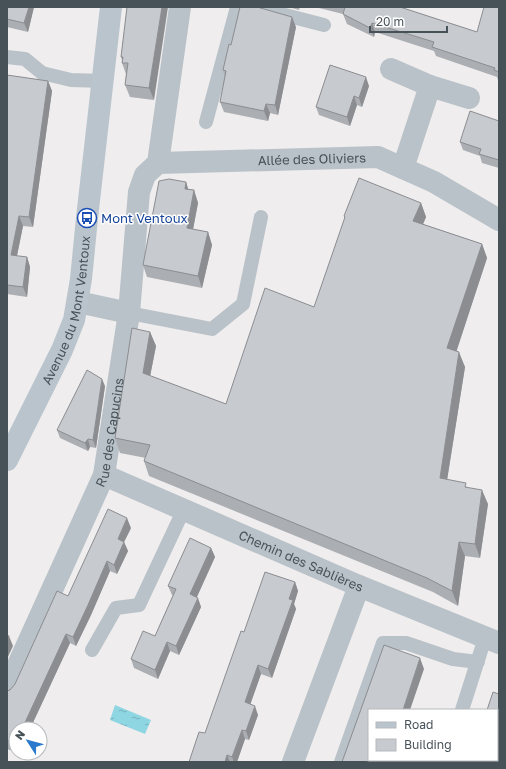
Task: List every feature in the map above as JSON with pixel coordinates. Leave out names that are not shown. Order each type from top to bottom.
[{"type":"main road","name":"Avenue du Mont Ventoux","points":[[7,460],[62,350],[74,320],[78,302],[102,81],[112,7]]},
{"type":"street","points":[[158,163],[180,7]]},
{"type":"street","points":[[390,69],[430,86],[469,98]]},
{"type":"street","points":[[403,168],[430,86]]},
{"type":"street","name":"Allée des Oliviers","points":[[158,163],[378,157],[434,182],[499,220]]},
{"type":"street","name":"Rue des Capucins","points":[[7,689],[104,475],[129,313],[139,192],[145,175],[158,163]]},
{"type":"street","points":[[78,302],[129,313]]},
{"type":"street","name":"Chemin des Sablières","points":[[104,475],[360,586],[492,640]]},
{"type":"street","points":[[293,762],[360,586]]},
{"type":"lane","points":[[206,122],[237,7]]},
{"type":"lane","points":[[254,7],[324,25]]},
{"type":"lane","points":[[7,57],[25,59],[42,73],[71,80],[102,81]]},
{"type":"lane","points":[[129,313],[212,329],[243,304],[261,217]]},
{"type":"lane","points":[[92,650],[116,608],[139,605],[184,509]]},
{"type":"lane","points":[[462,709],[478,662],[492,640]]},
{"type":"lane","points":[[341,762],[383,643],[406,644],[453,659],[478,662]]},
{"type":"water","points":[[115,705],[151,720],[145,734],[110,720]]},
{"type":"building","points":[[7,7],[29,7],[24,23],[7,19]]},
{"type":"building","points":[[127,7],[162,7],[149,88],[125,85],[128,63],[122,63],[123,57],[121,57]]},
{"type":"building","points":[[240,7],[257,7],[292,17],[275,105],[266,104],[264,111],[220,102],[226,71],[223,70],[229,44],[231,45]]},
{"type":"building","points":[[345,7],[400,7],[477,32],[484,7],[499,7],[499,72],[494,70],[495,68],[432,47],[434,42],[372,23],[370,28],[343,14]]},
{"type":"building","points":[[330,65],[366,77],[359,98],[354,96],[347,117],[316,107]]},
{"type":"building","points":[[7,75],[48,81],[29,217],[19,216],[11,255],[27,257],[23,287],[7,285]]},
{"type":"building","points":[[470,111],[499,121],[499,160],[479,154],[481,149],[460,142]]},
{"type":"building","points":[[359,178],[421,203],[413,221],[482,244],[447,348],[459,352],[440,478],[466,483],[465,487],[482,490],[475,544],[459,542],[452,591],[427,578],[144,461],[150,445],[115,438],[132,328],[150,332],[143,373],[226,404],[265,288],[314,307],[345,217],[344,216]]},
{"type":"building","points":[[169,179],[186,182],[185,189],[194,190],[187,228],[208,232],[198,276],[143,265],[159,181]]},
{"type":"building","points":[[87,370],[102,379],[93,440],[88,439],[85,443],[57,430]]},
{"type":"building","points":[[108,509],[127,518],[118,539],[124,542],[114,565],[107,561],[73,637],[66,634],[26,721],[8,721],[7,740],[7,691],[10,690],[15,684],[57,591],[68,596]]},
{"type":"building","points":[[190,538],[211,548],[190,594],[198,598],[176,646],[167,642],[155,670],[131,659],[143,631],[155,636],[176,589],[168,586]]},
{"type":"building","points":[[265,572],[295,582],[289,599],[293,600],[268,669],[258,665],[245,702],[255,706],[246,731],[242,730],[232,757],[227,755],[225,762],[189,762],[199,732],[205,733],[241,631],[244,632]]},
{"type":"building","points":[[384,645],[420,658],[403,709],[368,709],[368,761],[385,762],[342,762]]},
{"type":"building","points":[[493,692],[499,694],[498,757],[498,709],[487,709]]},
{"type":"building","points":[[466,761],[496,761],[496,762]]},
{"type":"place","name":"Mont Ventoux","points":[[87,218]]}]
